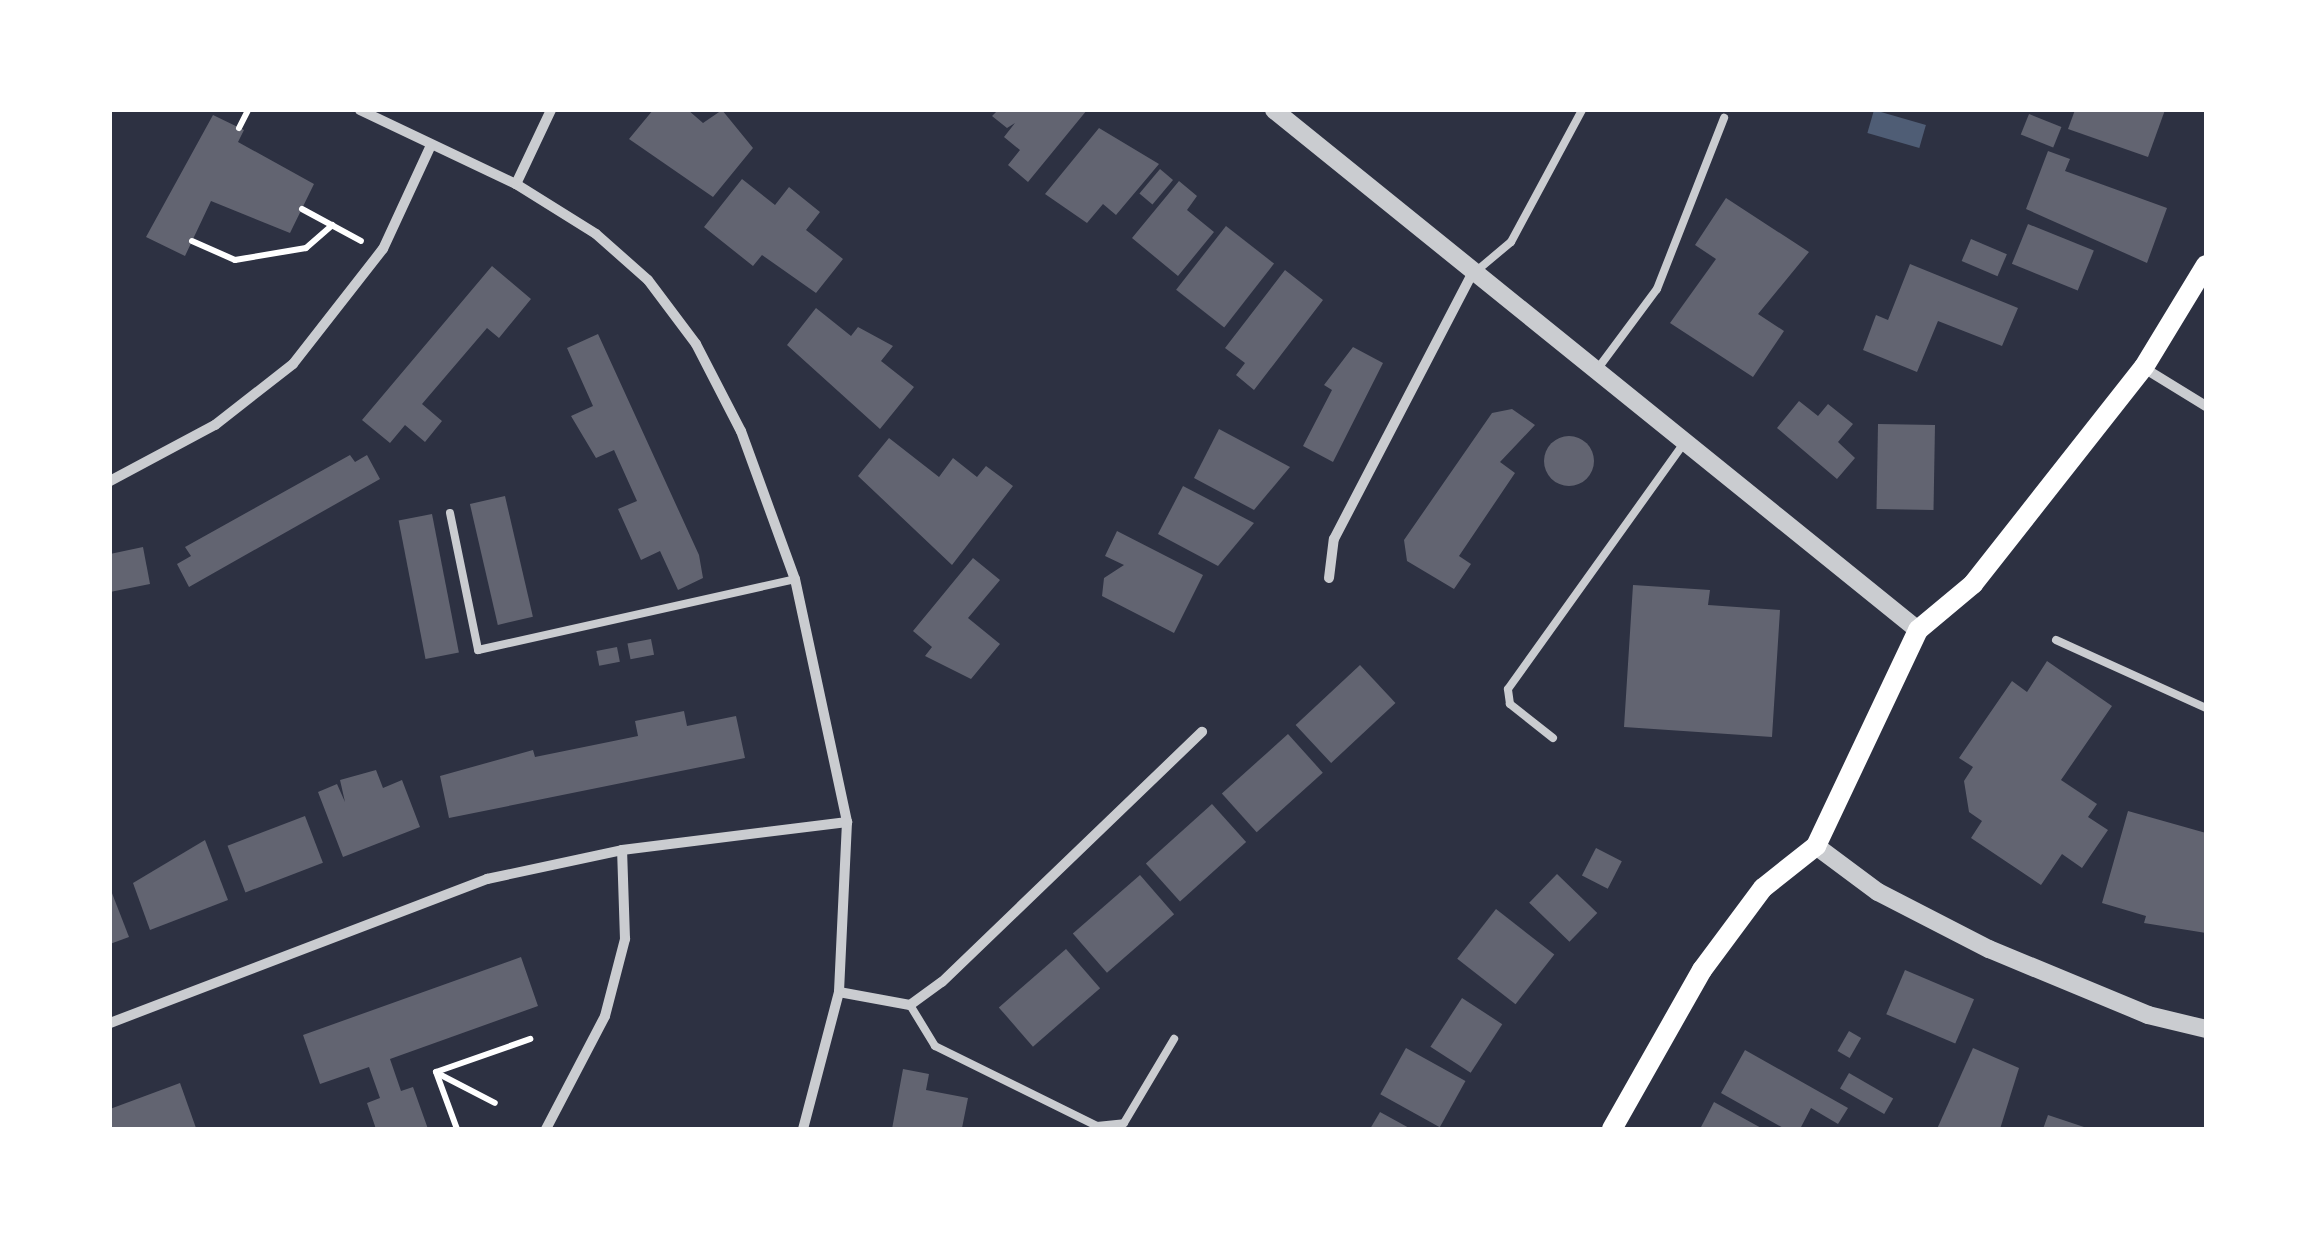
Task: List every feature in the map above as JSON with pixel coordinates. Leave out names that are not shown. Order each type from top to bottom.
[{"type":"main road","points":[[1612,1129],[1702,970],[1763,888],[1816,846],[1918,630],[1973,584],[2144,367],[2206,266]]},
{"type":"street","points":[[360,110],[516,184],[622,257],[696,344],[741,431],[796,579],[847,822],[839,992],[803,1129]]},
{"type":"street","points":[[516,184],[552,110]]},
{"type":"street","points":[[1274,110],[1471,276],[1686,440],[1918,630]]},
{"type":"street","points":[[110,481],[216,425],[293,364],[383,249],[432,145]]},
{"type":"street","points":[[1329,578],[1334,539],[1471,276]]},
{"type":"street","points":[[2144,367],[2206,406]]},
{"type":"street","points":[[839,992],[910,1005],[1202,732]]},
{"type":"street","points":[[110,1023],[487,878],[622,850],[847,822]]},
{"type":"street","points":[[1816,846],[1878,892],[1990,949],[2148,1015],[2206,1029]]},
{"type":"street","points":[[546,1129],[604,1016],[625,939],[622,850]]},
{"type":"lane","points":[[1471,276],[1511,242],[1582,110]]},
{"type":"lane","points":[[1596,371],[1657,289],[1724,118]]},
{"type":"lane","points":[[1553,738],[1510,704],[1508,688],[1686,440]]},
{"type":"lane","points":[[450,513],[478,650],[796,579]]},
{"type":"lane","points":[[2056,640],[2206,708]]},
{"type":"lane","points":[[910,1005],[935,1046],[1097,1126],[1124,1123],[1174,1039]]},
{"type":"path","points":[[239,128],[248,110]]},
{"type":"path","points":[[302,208],[362,241]]},
{"type":"path","points":[[192,241],[235,260],[306,248],[332,225]]},
{"type":"path","points":[[436,1072],[530,1039]]},
{"type":"path","points":[[436,1072],[495,1103]]},
{"type":"path","points":[[436,1072],[457,1129]]},
{"type":"water","points":[[1874,110],[1926,125],[1919,148],[1867,133]]},
{"type":"building","points":[[653,110],[688,110],[703,123],[722,110],[753,148],[713,197],[629,139]]},
{"type":"building","points":[[998,110],[1087,110],[1028,182],[1008,165],[1020,150],[1004,137],[1015,123],[1007,128],[992,116]]},
{"type":"building","points":[[2075,110],[2165,110],[2148,157],[2068,129]]},
{"type":"building","points":[[2029,114],[2061,127],[2053,148],[2021,134]]},
{"type":"building","points":[[213,115],[244,130],[238,142],[314,184],[290,233],[211,201],[185,256],[146,237]]},
{"type":"building","points":[[1099,128],[1159,164],[1116,215],[1103,204],[1087,223],[1045,194]]},
{"type":"building","points":[[2048,151],[2070,159],[2065,171],[2167,208],[2147,263],[2026,209]]},
{"type":"building","points":[[1160,169],[1173,180],[1152,204],[1139,194]]},
{"type":"building","points":[[742,179],[775,205],[789,187],[820,212],[806,230],[843,259],[816,293],[762,255],[753,266],[704,227]]},
{"type":"building","points":[[1179,181],[1197,196],[1187,210],[1214,232],[1178,276],[1132,238]]},
{"type":"building","points":[[1726,198],[1809,252],[1758,314],[1784,331],[1753,377],[1670,323],[1716,259],[1695,245]]},
{"type":"building","points":[[2028,224],[2094,251],[2078,290],[2012,264]]},
{"type":"building","points":[[1226,226],[1274,264],[1224,327],[1176,290]]},
{"type":"building","points":[[1971,239],[2007,254],[1998,276],[1962,261]]},
{"type":"building","points":[[1910,264],[2018,308],[2002,346],[1938,321],[1917,372],[1863,350],[1876,315],[1888,320]]},
{"type":"building","points":[[492,266],[531,299],[499,338],[487,328],[422,404],[442,421],[425,442],[405,425],[390,443],[362,420]]},
{"type":"building","points":[[1285,270],[1323,300],[1254,390],[1236,375],[1245,363],[1225,348]]},
{"type":"building","points":[[816,308],[851,336],[858,327],[893,346],[881,361],[914,387],[880,429],[787,345]]},
{"type":"building","points":[[598,334],[699,555],[703,578],[678,590],[660,551],[641,560],[618,509],[637,501],[614,450],[596,458],[571,416],[593,406],[567,348]]},
{"type":"building","points":[[1353,347],[1383,363],[1333,462],[1303,446],[1332,390],[1324,385]]},
{"type":"building","points":[[1799,401],[1818,416],[1828,404],[1853,424],[1838,442],[1855,458],[1837,479],[1777,428]]},
{"type":"building","points":[[1512,409],[1535,425],[1500,462],[1515,473],[1459,556],[1471,564],[1454,589],[1407,561],[1404,540],[1492,413]]},
{"type":"building","points":[[1878,424],[1935,425],[1934,510],[1877,509]]},
{"type":"building","points":[[1219,429],[1290,467],[1254,510],[1194,478]]},
{"type":"building","points":[[1569,436],[1587,443],[1594,461],[1587,479],[1569,486],[1551,479],[1544,461],[1551,443]]},
{"type":"building","points":[[889,438],[939,477],[953,458],[977,477],[986,466],[1013,486],[952,565],[858,476]]},
{"type":"building","points":[[350,455],[355,462],[367,455],[380,479],[189,587],[177,564],[191,556],[185,547]]},
{"type":"building","points":[[1183,486],[1254,523],[1218,566],[1158,534]]},
{"type":"building","points":[[505,496],[533,617],[498,625],[470,504]]},
{"type":"building","points":[[432,514],[459,652],[426,659],[399,520]]},
{"type":"building","points":[[1117,531],[1203,575],[1174,633],[1102,596],[1104,578],[1124,565],[1105,556]]},
{"type":"building","points":[[143,547],[150,584],[110,592],[110,554]]},
{"type":"building","points":[[973,558],[1000,580],[968,618],[1000,644],[971,679],[925,656],[932,647],[913,631]]},
{"type":"building","points":[[1633,585],[1710,590],[1708,605],[1780,610],[1772,737],[1624,727]]},
{"type":"building","points":[[651,639],[654,655],[630,659],[627,644]]},
{"type":"building","points":[[617,647],[620,662],[599,666],[596,651]]},
{"type":"building","points":[[2047,661],[2112,706],[2061,780],[2097,804],[2088,817],[2108,830],[2082,868],[2062,854],[2041,885],[1971,838],[1982,821],[1969,812],[1964,781],[1973,767],[1959,758],[2012,681],[2027,692]]},
{"type":"building","points":[[1360,665],[1395,703],[1331,763],[1296,725]]},
{"type":"building","points":[[684,711],[687,726],[736,716],[745,758],[449,818],[440,776],[533,750],[535,757],[638,736],[635,721]]},
{"type":"building","points":[[1288,734],[1323,773],[1257,832],[1222,794]]},
{"type":"building","points":[[376,770],[383,788],[402,780],[420,827],[343,857],[318,792],[337,784],[345,802],[340,780]]},
{"type":"building","points":[[1212,804],[1246,842],[1180,901],[1146,864]]},
{"type":"building","points":[[2128,811],[2206,833],[2206,933],[2144,923],[2146,916],[2102,903]]},
{"type":"building","points":[[305,816],[323,863],[245,892],[228,846]]},
{"type":"building","points":[[205,840],[228,900],[150,930],[133,883]]},
{"type":"building","points":[[1596,848],[1622,861],[1608,889],[1582,876]]},
{"type":"building","points":[[1557,874],[1597,913],[1569,942],[1529,903]]},
{"type":"building","points":[[1140,875],[1174,914],[1107,973],[1073,933]]},
{"type":"building","points":[[110,888],[129,937],[110,944]]},
{"type":"building","points":[[1496,909],[1554,955],[1516,1004],[1457,959]]},
{"type":"building","points":[[1066,949],[1100,988],[1033,1047],[999,1007]]},
{"type":"building","points":[[521,957],[538,1006],[390,1059],[401,1091],[413,1087],[428,1129],[376,1129],[367,1103],[380,1098],[369,1067],[320,1084],[303,1035]]},
{"type":"building","points":[[1905,970],[1974,999],[1955,1043],[1886,1014]]},
{"type":"building","points":[[1462,998],[1502,1024],[1471,1073],[1430,1047]]},
{"type":"building","points":[[1849,1031],[1861,1038],[1850,1058],[1838,1051]]},
{"type":"building","points":[[1406,1048],[1465,1081],[1440,1127],[1380,1094]]},
{"type":"building","points":[[1973,1048],[2019,1068],[2000,1129],[1937,1129]]},
{"type":"building","points":[[1745,1050],[1848,1108],[1838,1124],[1811,1108],[1800,1129],[1785,1129],[1721,1093]]},
{"type":"building","points":[[903,1069],[929,1074],[926,1090],[968,1098],[962,1128],[892,1129]]},
{"type":"building","points":[[1849,1073],[1893,1098],[1884,1114],[1840,1089]]},
{"type":"building","points":[[180,1083],[196,1128],[110,1129],[110,1109]]},
{"type":"building","points":[[1714,1102],[1763,1129],[1700,1129]]},
{"type":"building","points":[[1380,1112],[1411,1129],[1370,1129]]},
{"type":"building","points":[[2048,1115],[2087,1128],[2087,1129],[2043,1129]]}]
